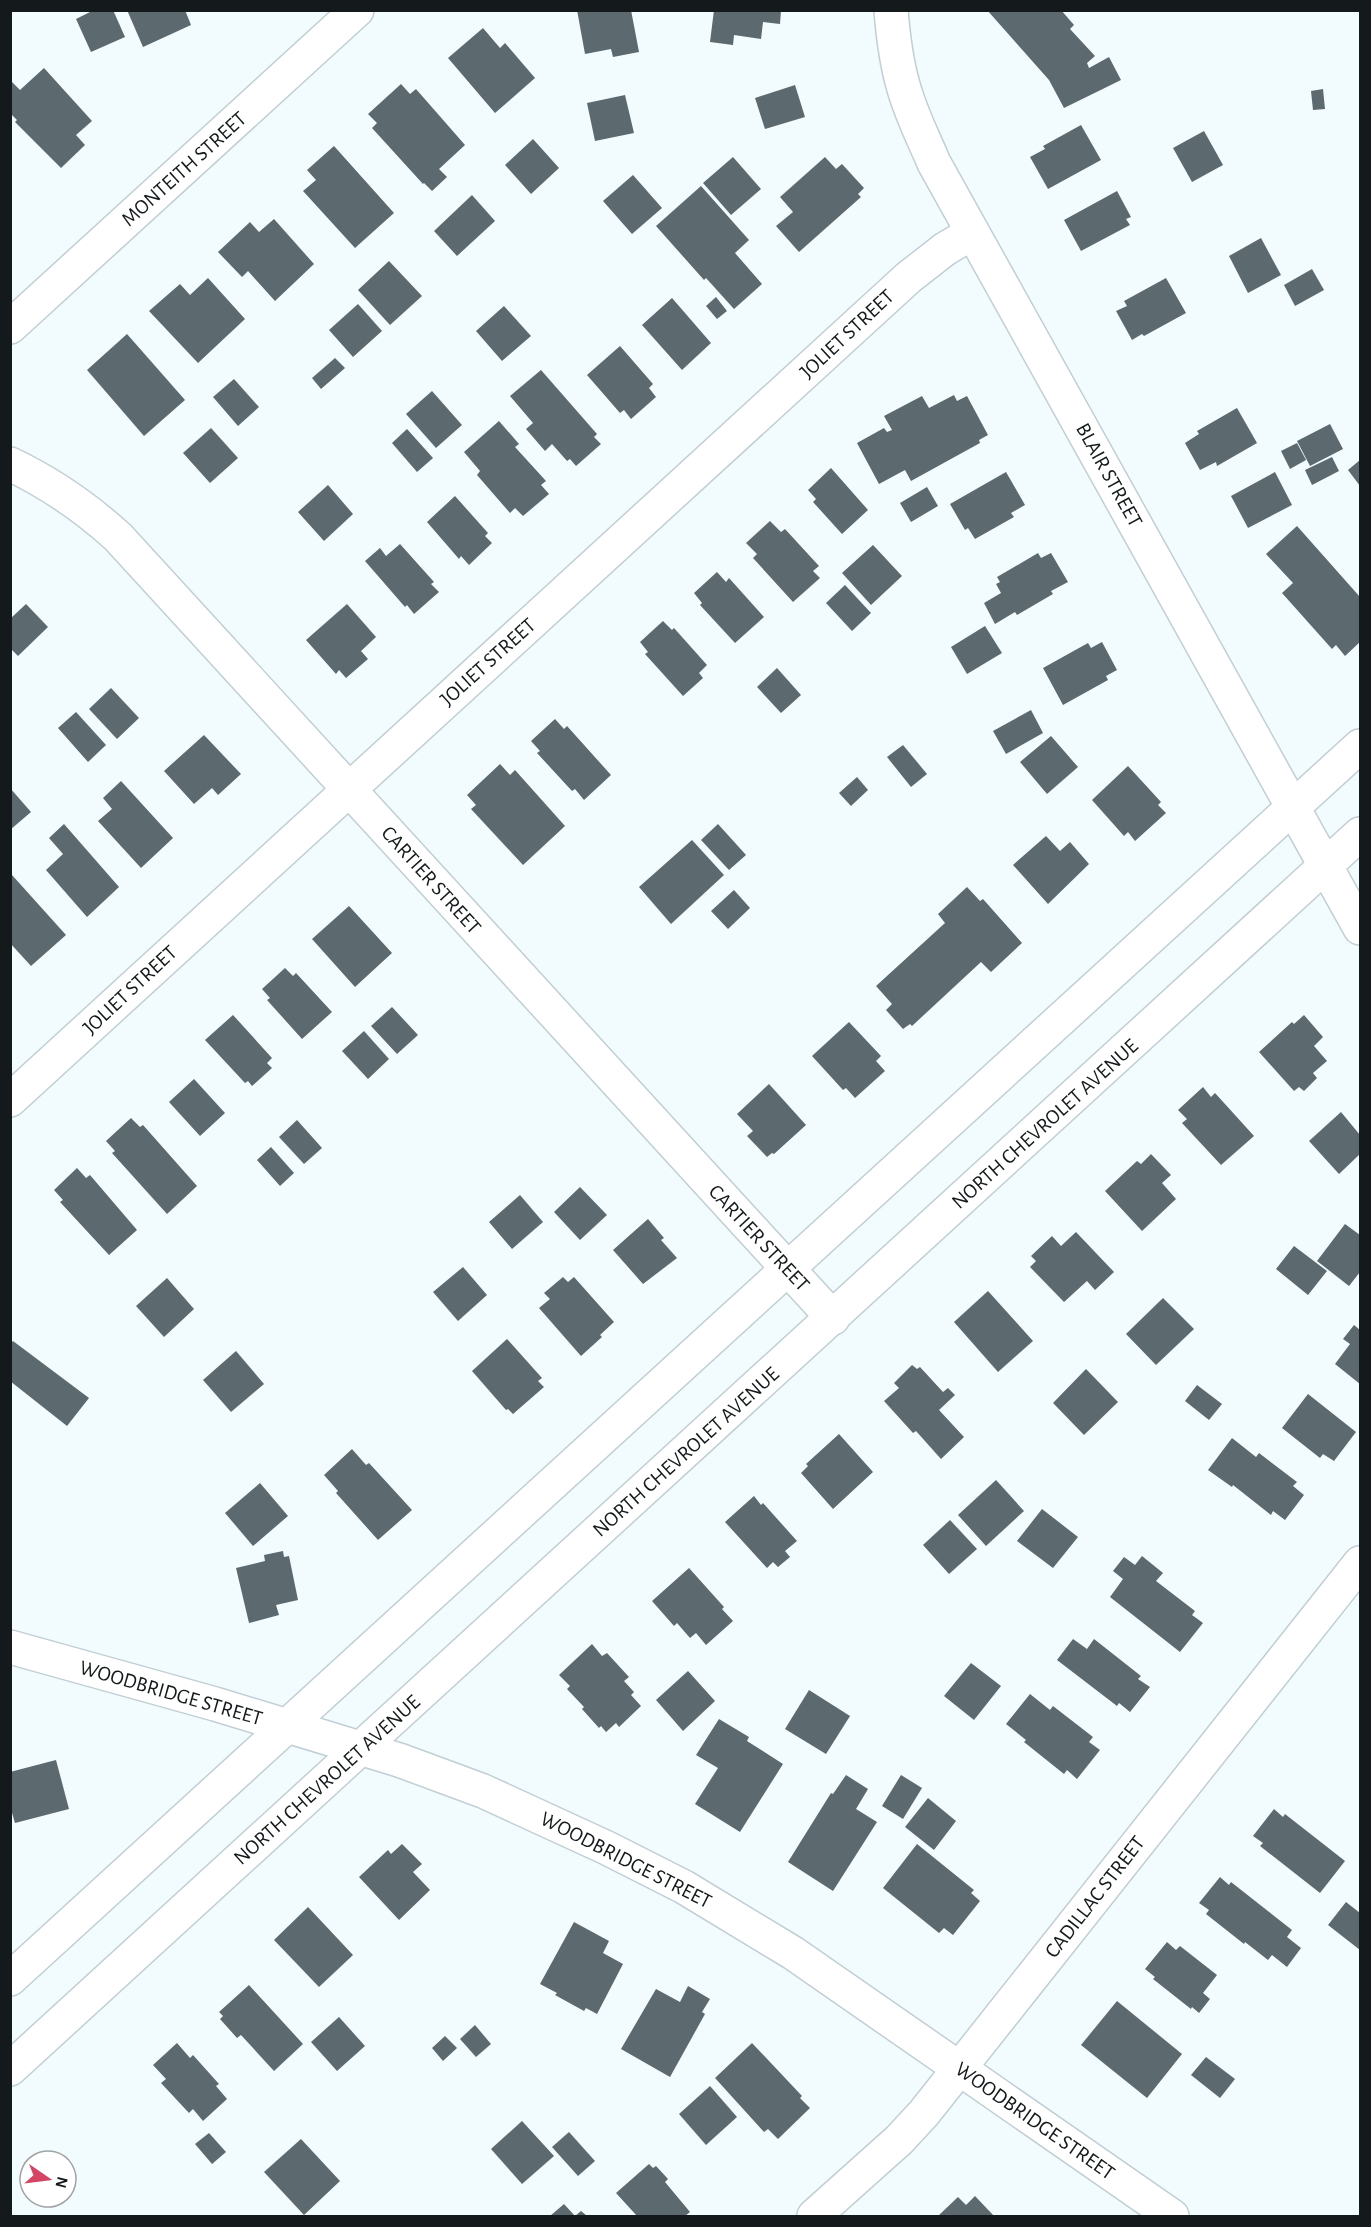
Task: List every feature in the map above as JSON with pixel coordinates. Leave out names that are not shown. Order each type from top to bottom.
[{"type":"street","name":"MONTEITH STREET","points":[[10,327],[357,10]]},
{"type":"street","name":"BLAIR STREET","points":[[891,10],[898,62],[912,113],[934,163],[972,233],[1006,288],[1360,928]]},
{"type":"street","name":"JOLIET STREET","points":[[10,1100],[909,277],[945,249],[972,233]]},
{"type":"street","name":"CARTIER STREET","points":[[10,464],[66,496],[92,514],[118,537],[832,1318]]},
{"type":"street","points":[[10,1979],[1360,746]]},
{"type":"street","name":"NORTH CHEVROLET AVENUE","points":[[10,2069],[1360,834]]},
{"type":"street","name":"CADILLAC STREET","points":[[814,2217],[911,2127],[1360,1563]]},
{"type":"street","name":"WOODBRIDGE STREET","points":[[10,1647],[287,1726],[433,1771],[597,1843],[684,1887],[793,1953],[1172,2217]]},
{"type":"building","points":[[94,10],[113,10],[125,37],[91,52],[76,19]]},
{"type":"building","points":[[127,10],[185,10],[191,25],[143,47]]},
{"type":"building","points":[[577,10],[631,10],[639,52],[613,57],[611,49],[585,54]]},
{"type":"building","points":[[714,10],[781,10],[780,24],[763,22],[761,39],[734,35],[733,45],[710,42]]},
{"type":"building","points":[[987,10],[1061,10],[1074,25],[1070,29],[1095,56],[1087,63],[1089,68],[1109,57],[1121,80],[1064,108],[1049,80]]},
{"type":"building","points":[[483,28],[500,48],[505,43],[535,78],[495,113],[448,58]]},
{"type":"building","points":[[44,68],[92,121],[76,135],[85,145],[61,168],[15,122],[17,120],[10,113],[10,83],[12,82],[20,90]]},
{"type":"building","points":[[401,84],[410,94],[416,89],[465,145],[439,169],[447,177],[432,191],[372,128],[377,123],[368,114]]},
{"type":"building","points":[[795,85],[805,117],[765,129],[755,98]]},
{"type":"building","points":[[1323,89],[1325,109],[1313,110],[1311,91]]},
{"type":"building","points":[[625,95],[634,133],[595,141],[587,103]]},
{"type":"building","points":[[1081,125],[1101,160],[1048,189],[1030,157],[1045,149],[1043,146]]},
{"type":"building","points":[[1204,131],[1223,165],[1192,182],[1173,148]]},
{"type":"building","points":[[533,139],[559,168],[531,194],[505,165]]},
{"type":"building","points":[[334,146],[394,213],[355,248],[303,191],[316,180],[307,170]]},
{"type":"building","points":[[733,157],[761,189],[731,215],[703,183]]},
{"type":"building","points":[[825,157],[836,169],[842,164],[864,188],[858,194],[861,197],[799,252],[776,226],[793,212],[780,197]]},
{"type":"building","points":[[633,175],[662,208],[632,234],[603,201]]},
{"type":"building","points":[[701,186],[749,240],[735,253],[762,284],[734,309],[706,278],[704,280],[656,226]]},
{"type":"building","points":[[1117,191],[1131,217],[1126,219],[1130,225],[1081,251],[1064,220]]},
{"type":"building","points":[[472,195],[495,221],[457,256],[434,231]]},
{"type":"building","points":[[274,219],[314,264],[275,301],[248,271],[242,277],[218,252],[250,222],[259,232]]},
{"type":"building","points":[[1261,238],[1281,275],[1248,293],[1229,256]]},
{"type":"building","points":[[389,261],[422,296],[390,325],[358,290]]},
{"type":"building","points":[[1312,269],[1324,290],[1295,306],[1284,285]]},
{"type":"building","points":[[208,278],[245,319],[198,363],[149,311],[180,284],[190,295]]},
{"type":"building","points":[[1166,278],[1186,313],[1132,340],[1116,311],[1127,306],[1124,301]]},
{"type":"building","points":[[716,297],[727,311],[717,319],[706,306]]},
{"type":"building","points":[[672,298],[711,343],[682,370],[642,325]]},
{"type":"building","points":[[358,304],[382,331],[353,357],[329,330]]},
{"type":"building","points":[[504,306],[531,336],[502,361],[476,331]]},
{"type":"building","points":[[127,334],[185,400],[144,436],[87,370]]},
{"type":"building","points":[[620,346],[653,384],[649,388],[656,397],[631,419],[624,410],[620,413],[587,375]]},
{"type":"building","points":[[335,358],[345,368],[321,389],[312,378]]},
{"type":"building","points":[[541,370],[597,434],[594,437],[601,444],[576,466],[570,459],[567,461],[552,444],[545,451],[526,429],[533,423],[510,396]]},
{"type":"building","points":[[234,379],[259,407],[238,426],[213,397]]},
{"type":"building","points":[[432,391],[462,425],[436,448],[406,414]]},
{"type":"building","points":[[954,395],[957,401],[967,396],[988,435],[979,440],[980,443],[911,481],[905,470],[879,484],[857,443],[884,428],[887,432],[892,430],[884,416],[922,396],[929,408]]},
{"type":"building","points":[[1237,408],[1257,443],[1217,466],[1216,462],[1200,470],[1185,443],[1199,434],[1197,431]]},
{"type":"building","points":[[499,421],[519,444],[515,447],[546,481],[541,485],[549,494],[523,516],[515,508],[510,513],[477,475],[480,471],[464,452]]},
{"type":"building","points":[[1330,424],[1343,449],[1310,466],[1297,441]]},
{"type":"building","points":[[211,428],[238,458],[210,483],[183,453]]},
{"type":"building","points":[[407,429],[433,458],[417,472],[392,443]]},
{"type":"building","points":[[1297,443],[1306,460],[1290,469],[1281,451]]},
{"type":"building","points":[[1332,457],[1339,471],[1312,485],[1305,470]]},
{"type":"building","points":[[1360,460],[1360,486],[1348,470]]},
{"type":"building","points":[[831,468],[868,510],[842,534],[813,502],[816,499],[808,490]]},
{"type":"building","points":[[1006,472],[1025,505],[1011,513],[1014,517],[975,539],[968,528],[965,530],[950,504]]},
{"type":"building","points":[[1275,472],[1292,505],[1248,528],[1231,496]]},
{"type":"building","points":[[328,485],[353,514],[324,541],[298,512]]},
{"type":"building","points":[[927,487],[938,506],[911,522],[900,503]]},
{"type":"building","points":[[455,496],[488,533],[485,536],[492,543],[469,565],[461,556],[459,559],[427,522]]},
{"type":"building","points":[[770,521],[781,532],[785,529],[819,566],[813,571],[820,578],[793,602],[753,558],[757,554],[746,543]]},
{"type":"building","points":[[1297,526],[1360,597],[1360,642],[1345,656],[1336,645],[1332,649],[1282,593],[1293,583],[1266,554]]},
{"type":"building","points":[[400,544],[434,582],[431,584],[439,592],[414,614],[407,605],[405,607],[365,561],[380,548],[386,556]]},
{"type":"building","points":[[873,545],[902,576],[871,605],[842,573]]},
{"type":"building","points":[[1038,553],[1041,558],[1051,553],[1068,582],[1051,591],[1053,594],[1017,615],[1015,612],[995,624],[984,603],[1001,593],[996,584],[1000,582],[997,577]]},
{"type":"building","points":[[717,572],[726,582],[729,578],[764,617],[735,643],[700,605],[702,603],[694,593]]},
{"type":"building","points":[[845,585],[871,613],[852,631],[826,603]]},
{"type":"building","points":[[26,604],[48,627],[18,656],[10,648],[10,619]]},
{"type":"building","points":[[347,604],[376,637],[361,651],[368,659],[346,678],[339,670],[336,674],[306,640]]},
{"type":"building","points":[[663,621],[672,630],[674,628],[707,665],[699,673],[703,678],[683,696],[645,654],[648,652],[640,642]]},
{"type":"building","points":[[985,626],[1002,653],[967,674],[951,647]]},
{"type":"building","points":[[1102,642],[1117,670],[1106,676],[1108,680],[1063,705],[1043,668],[1088,643],[1091,648]]},
{"type":"building","points":[[777,668],[801,695],[781,713],[757,687]]},
{"type":"building","points":[[111,688],[139,718],[117,739],[89,709]]},
{"type":"building","points":[[1031,710],[1043,733],[1006,754],[993,731]]},
{"type":"building","points":[[76,712],[106,745],[88,762],[58,728]]},
{"type":"building","points":[[555,719],[564,729],[567,726],[611,775],[584,800],[575,789],[572,791],[537,753],[540,751],[531,741]]},
{"type":"building","points":[[204,735],[241,774],[218,795],[212,788],[194,804],[164,771]]},
{"type":"building","points":[[1051,736],[1078,767],[1047,794],[1020,762]]},
{"type":"building","points":[[903,745],[927,774],[911,787],[887,757]]},
{"type":"building","points":[[500,764],[510,775],[515,770],[565,826],[523,865],[471,809],[476,805],[467,795]]},
{"type":"building","points":[[1128,766],[1161,802],[1158,805],[1166,813],[1135,841],[1128,832],[1124,836],[1092,800]]},
{"type":"building","points":[[857,777],[868,790],[851,806],[839,793]]},
{"type":"building","points":[[121,781],[173,838],[141,868],[98,821],[112,809],[103,798]]},
{"type":"building","points":[[10,788],[31,812],[10,830]]},
{"type":"building","points":[[64,824],[119,887],[87,917],[46,870],[63,854],[49,838]]},
{"type":"building","points":[[718,824],[746,855],[729,870],[701,840]]},
{"type":"building","points":[[1046,836],[1060,851],[1070,842],[1089,864],[1048,904],[1013,865]]},
{"type":"building","points":[[692,840],[724,875],[671,924],[639,887]]},
{"type":"building","points":[[12,875],[66,935],[31,966],[10,943],[10,876]]},
{"type":"building","points":[[967,887],[980,901],[983,899],[1022,943],[991,972],[981,962],[912,1026],[910,1024],[903,1029],[886,1010],[892,1004],[876,986],[945,923],[938,914]]},
{"type":"building","points":[[734,890],[750,908],[728,929],[711,911]]},
{"type":"building","points":[[349,906],[392,953],[355,987],[312,939]]},
{"type":"building","points":[[285,968],[293,976],[296,973],[332,1012],[302,1039],[267,1000],[270,998],[262,989]]},
{"type":"building","points":[[392,1007],[418,1035],[397,1054],[371,1026]]},
{"type":"building","points":[[233,1015],[272,1058],[267,1063],[272,1068],[252,1086],[248,1081],[245,1083],[205,1040]]},
{"type":"building","points":[[1304,1015],[1323,1037],[1314,1046],[1327,1061],[1313,1073],[1317,1078],[1304,1091],[1299,1087],[1294,1091],[1259,1052],[1292,1022],[1294,1024]]},
{"type":"building","points":[[849,1022],[881,1056],[876,1061],[885,1071],[855,1098],[846,1088],[843,1090],[812,1056]]},
{"type":"building","points":[[364,1031],[389,1059],[368,1079],[342,1051]]},
{"type":"building","points":[[194,1079],[225,1113],[200,1136],[169,1102]]},
{"type":"building","points":[[769,1084],[806,1125],[774,1154],[767,1157],[747,1136],[753,1131],[737,1114]]},
{"type":"building","points":[[1203,1087],[1211,1097],[1215,1093],[1254,1136],[1221,1165],[1182,1123],[1187,1119],[1178,1110]]},
{"type":"building","points":[[1341,1112],[1360,1135],[1360,1154],[1339,1174],[1309,1141]]},
{"type":"building","points":[[131,1118],[140,1127],[143,1125],[197,1186],[167,1214],[112,1153],[115,1151],[106,1141]]},
{"type":"building","points":[[297,1120],[322,1148],[304,1164],[279,1137]]},
{"type":"building","points":[[271,1147],[294,1173],[280,1186],[257,1160]]},
{"type":"building","points":[[1151,1154],[1171,1175],[1162,1183],[1176,1199],[1142,1231],[1105,1191],[1137,1161],[1141,1164]]},
{"type":"building","points":[[77,1168],[86,1178],[90,1175],[137,1230],[109,1255],[60,1202],[63,1200],[54,1190]]},
{"type":"building","points":[[580,1187],[607,1215],[580,1240],[554,1212]]},
{"type":"building","points":[[520,1195],[543,1222],[512,1249],[489,1222]]},
{"type":"building","points":[[648,1219],[664,1238],[661,1240],[677,1258],[643,1284],[613,1250]]},
{"type":"building","points":[[1345,1224],[1360,1235],[1360,1272],[1349,1286],[1317,1261]]},
{"type":"building","points":[[1076,1232],[1114,1272],[1095,1290],[1087,1281],[1064,1302],[1030,1267],[1036,1261],[1031,1256],[1052,1236],[1061,1246]]},
{"type":"building","points":[[1294,1246],[1327,1271],[1308,1295],[1276,1269]]},
{"type":"building","points":[[463,1267],[487,1295],[458,1321],[433,1292]]},
{"type":"building","points":[[563,1277],[568,1282],[574,1277],[614,1322],[600,1335],[602,1337],[581,1356],[539,1308],[550,1299],[544,1293]]},
{"type":"building","points":[[167,1278],[194,1309],[164,1337],[136,1306]]},
{"type":"building","points":[[988,1291],[1033,1341],[998,1372],[954,1322]]},
{"type":"building","points":[[1163,1298],[1194,1329],[1156,1365],[1126,1334]]},
{"type":"building","points":[[1354,1325],[1360,1330],[1360,1384],[1335,1364],[1350,1344],[1343,1339]]},
{"type":"building","points":[[507,1339],[542,1378],[538,1381],[544,1387],[513,1414],[508,1409],[506,1410],[472,1371]]},
{"type":"building","points":[[13,1341],[89,1398],[67,1426],[10,1381],[10,1344]]},
{"type":"building","points":[[236,1351],[264,1384],[231,1412],[203,1380]]},
{"type":"building","points":[[912,1365],[917,1369],[920,1367],[943,1392],[948,1388],[955,1395],[939,1410],[964,1437],[941,1459],[884,1401],[899,1388],[894,1383]]},
{"type":"building","points":[[1086,1369],[1118,1402],[1084,1435],[1053,1403]]},
{"type":"building","points":[[1197,1385],[1222,1404],[1209,1420],[1185,1401]]},
{"type":"building","points":[[1308,1394],[1356,1432],[1334,1461],[1323,1454],[1320,1458],[1282,1428]]},
{"type":"building","points":[[839,1434],[873,1472],[833,1509],[801,1473],[808,1466],[806,1464]]},
{"type":"building","points":[[1232,1438],[1256,1457],[1259,1453],[1297,1482],[1293,1486],[1304,1495],[1285,1520],[1273,1511],[1271,1515],[1233,1485],[1232,1487],[1208,1470]]},
{"type":"building","points":[[352,1449],[366,1465],[369,1463],[412,1510],[378,1540],[336,1493],[338,1491],[324,1475]]},
{"type":"building","points":[[996,1480],[1024,1511],[986,1546],[958,1515]]},
{"type":"building","points":[[260,1483],[288,1516],[253,1546],[225,1513]]},
{"type":"building","points":[[754,1496],[797,1541],[785,1551],[790,1557],[778,1567],[773,1562],[767,1568],[725,1522]]},
{"type":"building","points":[[1042,1509],[1078,1537],[1053,1568],[1017,1541]]},
{"type":"building","points":[[950,1520],[977,1549],[949,1574],[923,1545]]},
{"type":"building","points":[[283,1551],[284,1557],[289,1556],[298,1600],[276,1605],[279,1615],[249,1623],[236,1568],[265,1561],[264,1555]]},
{"type":"building","points":[[1142,1556],[1163,1573],[1156,1581],[1195,1611],[1192,1615],[1203,1623],[1180,1652],[1110,1597],[1123,1579],[1113,1571],[1124,1557],[1135,1565]]},
{"type":"building","points":[[689,1568],[724,1607],[722,1609],[733,1621],[706,1645],[696,1633],[690,1638],[677,1623],[674,1626],[652,1601]]},
{"type":"building","points":[[1073,1639],[1087,1649],[1094,1639],[1141,1676],[1138,1679],[1150,1687],[1130,1712],[1119,1703],[1117,1706],[1057,1660]]},
{"type":"building","points":[[592,1644],[602,1656],[607,1653],[629,1677],[624,1681],[634,1692],[631,1695],[641,1706],[619,1727],[616,1723],[606,1732],[601,1726],[599,1728],[582,1709],[584,1707],[567,1689],[570,1686],[559,1675]]},
{"type":"building","points":[[971,1663],[1001,1686],[974,1720],[944,1696]]},
{"type":"building","points":[[688,1671],[715,1701],[683,1731],[656,1700]]},
{"type":"building","points":[[809,1690],[850,1716],[826,1754],[785,1729]]},
{"type":"building","points":[[1030,1694],[1050,1710],[1053,1706],[1093,1737],[1089,1742],[1100,1750],[1077,1779],[1067,1770],[1064,1774],[1024,1742],[1026,1740],[1006,1724]]},
{"type":"building","points":[[719,1719],[749,1737],[747,1741],[783,1764],[740,1832],[695,1804],[718,1768],[696,1755]]},
{"type":"building","points":[[56,1760],[69,1809],[15,1823],[10,1806],[10,1772]]},
{"type":"building","points":[[846,1775],[868,1789],[856,1809],[877,1822],[833,1891],[788,1862],[831,1793],[833,1794]]},
{"type":"building","points":[[901,1775],[922,1788],[903,1819],[882,1806]]},
{"type":"building","points":[[928,1798],[956,1821],[934,1850],[905,1827]]},
{"type":"building","points":[[1274,1809],[1283,1817],[1285,1814],[1345,1861],[1320,1893],[1260,1846],[1263,1843],[1253,1836]]},
{"type":"building","points":[[402,1844],[422,1864],[413,1872],[430,1890],[399,1920],[359,1877],[388,1850],[391,1854]]},
{"type":"building","points":[[917,1844],[974,1890],[971,1893],[980,1901],[953,1935],[944,1928],[939,1933],[883,1888]]},
{"type":"building","points":[[1220,1877],[1229,1885],[1231,1882],[1292,1930],[1287,1937],[1301,1948],[1287,1967],[1272,1955],[1268,1960],[1206,1914],[1209,1910],[1199,1903]]},
{"type":"building","points":[[1346,1902],[1360,1913],[1360,1950],[1328,1925]]},
{"type":"building","points":[[308,1907],[353,1955],[319,1987],[274,1940]]},
{"type":"building","points":[[574,1922],[609,1941],[603,1953],[623,1964],[597,2014],[586,2008],[584,2011],[540,1984]]},
{"type":"building","points":[[1167,1942],[1176,1950],[1180,1946],[1217,1975],[1203,1993],[1210,1999],[1199,2013],[1153,1979],[1155,1977],[1145,1969]]},
{"type":"building","points":[[249,1985],[303,2044],[274,2071],[241,2035],[237,2038],[220,2019],[223,2016],[219,2012]]},
{"type":"building","points":[[688,1986],[710,1999],[702,2012],[705,2014],[670,2077],[621,2049],[656,1989],[680,2002]]},
{"type":"building","points":[[1117,2001],[1182,2054],[1147,2098],[1081,2045]]},
{"type":"building","points":[[339,2017],[365,2046],[337,2071],[311,2042]]},
{"type":"building","points":[[475,2025],[491,2044],[476,2057],[460,2039]]},
{"type":"building","points":[[445,2036],[457,2048],[443,2061],[432,2048]]},
{"type":"building","points":[[177,2043],[190,2058],[193,2055],[219,2084],[216,2086],[227,2099],[203,2121],[193,2109],[189,2113],[161,2083],[166,2079],[153,2065]]},
{"type":"building","points":[[752,2043],[802,2096],[800,2098],[810,2108],[778,2139],[768,2129],[764,2132],[715,2078]]},
{"type":"building","points":[[1206,2057],[1235,2079],[1220,2098],[1191,2075]]},
{"type":"building","points":[[710,2086],[737,2117],[706,2145],[679,2114]]},
{"type":"building","points":[[522,2121],[554,2156],[522,2184],[491,2149]]},
{"type":"building","points":[[569,2132],[595,2161],[578,2176],[552,2147]]},
{"type":"building","points":[[209,2133],[226,2152],[212,2164],[195,2144]]},
{"type":"building","points":[[301,2139],[340,2181],[304,2215],[264,2172]]},
{"type":"building","points":[[649,2164],[653,2168],[656,2166],[668,2179],[665,2182],[690,2212],[685,2216],[637,2216],[616,2193]]},
{"type":"building","points":[[975,2196],[994,2216],[938,2216],[958,2197],[966,2205]]},
{"type":"building","points":[[564,2204],[575,2216],[550,2216]]},
{"type":"building","points":[[581,2211],[587,2216],[575,2216]]}]
